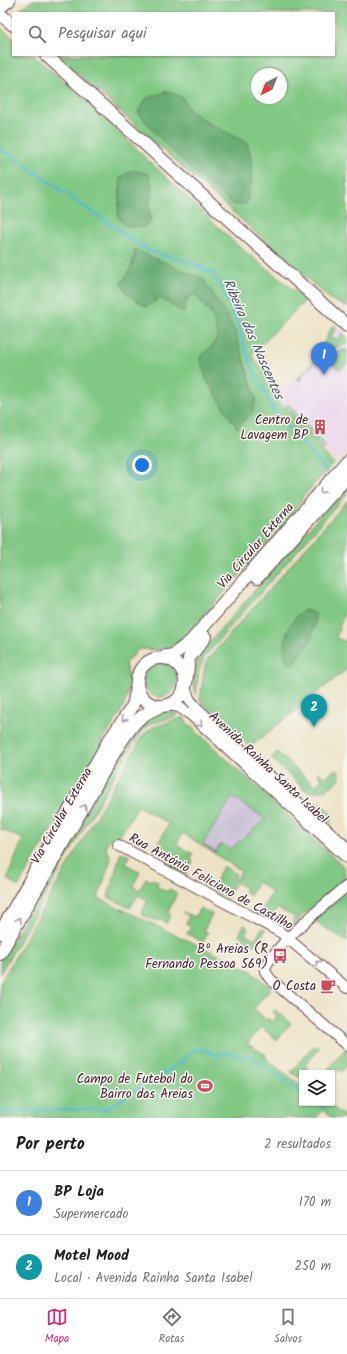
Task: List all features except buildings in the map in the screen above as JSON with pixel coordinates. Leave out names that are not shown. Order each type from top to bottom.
[{"type":"highway","points":[[0,6],[8,0]]},
{"type":"main road","points":[[0,14],[12,24]]},
{"type":"main road","points":[[47,56],[347,326]]},
{"type":"main road","name":"Via Circular Externa","points":[[162,657],[173,655],[192,640],[347,461]]},
{"type":"main road","name":"Via Circular Externa","points":[[186,686],[189,658],[197,646],[347,477]]},
{"type":"main road","points":[[162,657],[178,663],[186,676],[186,686],[179,699],[165,706],[154,705],[146,701],[139,692],[137,683],[138,674],[142,666],[154,658],[162,657]]},
{"type":"main road","name":"Via Circular Externa","points":[[0,932],[108,742],[134,702],[137,683]]},
{"type":"main road","name":"Via Circular Externa","points":[[0,954],[117,748],[132,726],[142,715],[146,712],[165,706]]},
{"type":"street","name":"Avenida Rainha Santa Isabel","points":[[186,686],[190,700],[198,709],[347,848]]},
{"type":"street","name":"Avenida Rainha Santa Isabel","points":[[165,706],[179,707],[191,716],[347,858]]},
{"type":"street","name":"Rua António Feliciano de Castilho","points":[[118,845],[280,932],[347,988]]},
{"type":"street","points":[[347,886],[311,916],[289,938],[267,963],[265,971],[270,979],[347,1045]]},
{"type":"shaded area","points":[[334,324],[347,336],[347,452],[335,461],[307,434],[275,396],[312,365]]},
{"type":"shaded area","points":[[232,797],[266,819],[230,850],[215,852],[203,844]]},
{"type":"green space","points":[[33,0],[347,0],[347,307],[330,299],[58,56],[335,56],[335,12],[16,12]]},
{"type":"green space","points":[[0,27],[12,37],[12,56],[34,56],[83,98],[236,244],[306,300],[251,355],[281,390],[274,397],[333,463],[303,497],[290,518],[179,643],[160,650],[138,649],[125,663],[128,690],[124,705],[18,887],[7,879],[23,839],[0,829]]},
{"type":"green space","points":[[169,91],[183,98],[189,110],[208,123],[247,143],[251,158],[252,181],[246,204],[234,205],[208,184],[159,138],[138,112],[147,98]]},
{"type":"green space","points":[[133,170],[148,174],[153,188],[149,202],[151,222],[144,227],[126,226],[118,217],[121,177]]},
{"type":"green space","points":[[135,250],[203,279],[233,326],[256,399],[252,413],[237,428],[207,381],[200,357],[213,345],[218,336],[212,315],[195,294],[187,298],[184,313],[160,298],[146,307],[127,293],[121,284],[132,266]]},
{"type":"green space","points":[[333,325],[337,328],[331,336],[338,340],[342,333],[347,337],[347,344],[334,348],[313,363]]},
{"type":"green space","points":[[341,350],[347,350],[347,364],[339,370],[327,358]]},
{"type":"green space","points":[[307,370],[300,381],[297,379]]},
{"type":"green space","points":[[288,404],[326,446],[323,449],[284,407]]},
{"type":"green space","points":[[347,485],[347,494],[205,656],[199,670],[196,696],[192,677],[200,653]]},
{"type":"green space","points":[[347,501],[347,604],[336,638],[347,642],[347,669],[250,747],[200,700],[205,665],[207,660]]},
{"type":"green space","points":[[306,610],[315,614],[313,631],[306,648],[299,655],[296,663],[290,664],[286,659],[284,651],[287,634],[295,618]]},
{"type":"green space","points":[[157,663],[163,663],[167,664],[174,670],[177,680],[176,687],[170,694],[163,697],[157,697],[153,696],[146,690],[143,683],[143,677],[144,673],[150,666]]},
{"type":"green space","points":[[168,712],[178,714],[177,716],[150,724],[143,730],[128,752],[0,974],[0,962],[124,745],[138,727],[147,719]]},
{"type":"green space","points":[[184,717],[187,723],[341,864],[345,871],[343,881],[304,914],[290,932],[287,931],[295,917],[277,908],[270,921],[259,915],[272,892],[258,882],[250,896],[244,892],[246,888],[235,882],[227,898],[214,891],[218,884],[215,882],[223,866],[236,874],[234,878],[237,879],[241,871],[183,833],[176,845],[193,854],[191,859],[193,861],[185,875],[171,867],[177,856],[157,845],[169,824],[138,806],[118,839],[109,840],[107,843],[107,850],[111,859],[98,898],[253,972],[255,977],[256,975],[271,988],[254,1009],[266,1020],[268,1018],[272,1022],[277,1016],[273,1012],[275,1010],[291,1023],[277,1040],[261,1027],[247,1044],[265,1054],[267,1060],[299,1084],[299,1106],[331,1106],[347,1118],[332,1118],[323,1110],[316,1118],[0,1118],[0,983],[143,735],[153,727]],"holes":[[[232,797],[266,819],[230,849],[221,844],[215,852],[203,844]]]},
{"type":"green space","points":[[277,752],[315,786],[322,780],[317,773],[319,772],[324,778],[336,769],[340,778],[325,790],[310,792],[305,790],[271,758]]},
{"type":"green space","points":[[310,803],[322,803],[332,815],[331,823]]},
{"type":"green space","points":[[121,852],[130,856],[126,864],[140,872],[133,886],[140,890],[146,878],[151,881],[152,879],[158,882],[156,886],[167,892],[169,889],[177,893],[168,913],[171,915],[166,924],[164,921],[157,921],[141,914],[148,900],[138,895],[130,908],[108,897]]},
{"type":"green space","points":[[347,891],[347,942],[313,920]]},
{"type":"green space","points":[[200,908],[212,914],[204,930],[208,933],[203,942],[187,934],[191,927],[186,923],[189,915],[182,912],[195,917]]},
{"type":"green space","points":[[244,925],[248,928],[245,934],[255,939],[262,928],[266,930],[253,946],[239,935]]},
{"type":"green space","points":[[314,1045],[319,1048],[305,1065],[308,1068],[306,1070],[299,1070],[299,1078],[291,1072]]},
{"type":"green space","points":[[345,1049],[347,1051],[347,1065],[341,1072],[337,1069],[335,1073],[335,1070],[328,1070]]},
{"type":"waterway","name":"Ribeira das Nascentes","points":[[0,148],[147,250],[189,262],[212,273],[222,287],[234,314],[251,365],[273,409],[328,473]]},
{"type":"waterway","points":[[23,1111],[106,1109],[180,1063],[195,1049],[204,1050],[216,1055],[224,1053],[252,1057],[299,1091]]},
{"type":"waterway","points":[[0,1112],[18,1111]]},
{"type":"place","name":"BP Loja","points":[[324,375]]},
{"type":"place","name":"Centro de Lavagem BP","points":[[320,427]]},
{"type":"place","name":"Motel Mood","points":[[314,727]]},
{"type":"place","name":"Bº Areias (R Fernando Pessoa 569)","points":[[280,956]]},
{"type":"place","name":"O Costa","points":[[328,986]]},
{"type":"place","name":"Campo de Futebol do Bairro das Areias","points":[[205,1086]]}]
